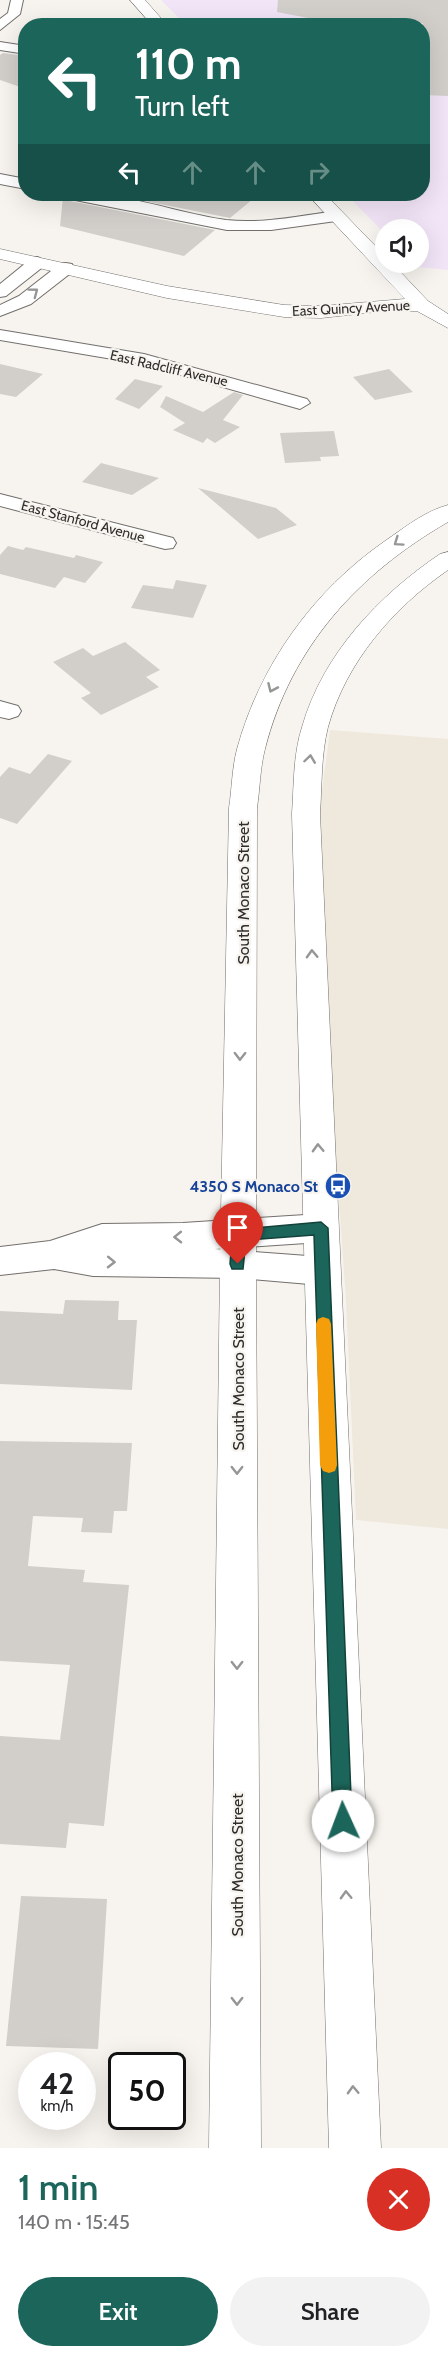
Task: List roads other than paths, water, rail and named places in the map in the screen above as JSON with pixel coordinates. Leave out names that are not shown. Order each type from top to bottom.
[{"type":"main road","points":[[137,0],[154,18]]},
{"type":"main road","points":[[322,201],[421,305],[425,320],[444,331]]},
{"type":"main road","name":"East Quincy Avenue","points":[[0,254],[167,292],[232,311],[299,322],[356,319],[421,305]]},
{"type":"main road","name":"South Monaco Street","points":[[236,2148],[238,1249],[243,808],[250,751],[273,683],[318,613],[347,582],[373,560],[420,527],[448,513]]},
{"type":"main road","points":[[355,2148],[306,814],[309,763],[315,728],[327,695],[342,666],[367,630],[420,579],[448,559]]},
{"type":"street","points":[[0,26],[17,11],[17,0]]},
{"type":"street","points":[[0,46],[18,49]]},
{"type":"street","points":[[0,179],[18,182]]},
{"type":"street","points":[[111,201],[227,225],[271,225],[336,216]]},
{"type":"street","points":[[0,292],[38,262]]},
{"type":"street","points":[[0,311],[25,300],[66,268]]},
{"type":"street","name":"East Radcliff Avenue","points":[[0,336],[144,359],[300,403]]},
{"type":"street","name":"East Stanford Avenue","points":[[0,500],[165,543]]},
{"type":"street","points":[[238,1249],[321,1249]]},
{"type":"street","points":[[0,1261],[54,1255],[93,1262],[238,1249],[321,1249]]},
{"type":"place","name":"4350 S Monaco St","points":[[338,1186]]}]
